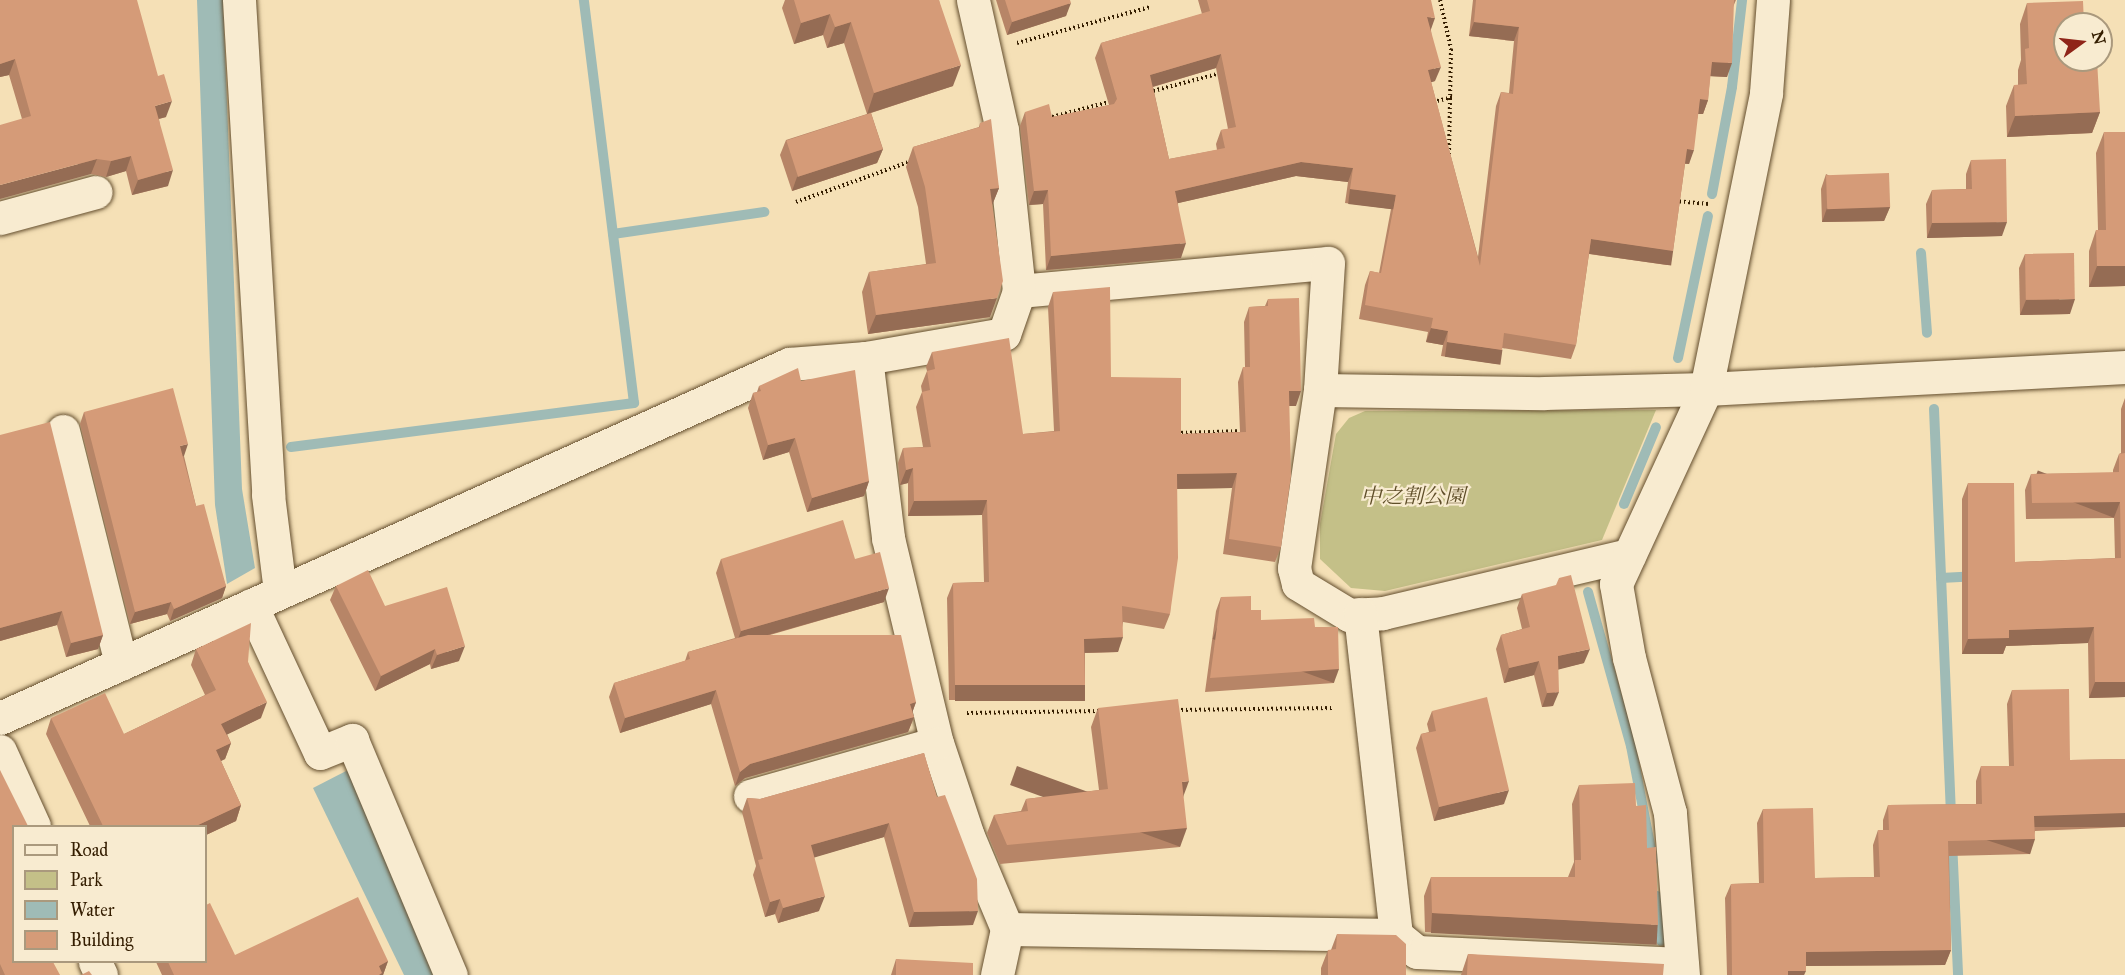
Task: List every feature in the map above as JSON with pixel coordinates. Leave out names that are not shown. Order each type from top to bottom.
[{"type":"street","points":[[239,0],[268,495],[280,591]]},
{"type":"street","points":[[0,718],[789,364],[866,358],[1004,334],[1019,291],[1002,130],[973,0]]},
{"type":"street","points":[[1007,929],[1683,970],[1670,813],[1629,658],[1616,584],[1707,388],[1766,93],[1773,0]]},
{"type":"street","points":[[0,218],[96,192]]},
{"type":"street","points":[[1019,291],[1328,263],[1320,390],[1293,568],[1298,584],[1349,615],[1383,613],[1629,555]]},
{"type":"street","points":[[866,358],[888,538],[933,728],[968,836],[1007,929],[997,975]]},
{"type":"street","points":[[1320,390],[1544,393],[1707,388],[2125,367]]},
{"type":"street","points":[[63,431],[121,664]]},
{"type":"street","points":[[251,605],[320,753],[352,740],[451,975]]},
{"type":"street","points":[[1360,614],[1371,707],[1410,954]]},
{"type":"street","points":[[750,796],[933,728]]},
{"type":"street","points":[[0,752],[34,825]]},
{"type":"path","points":[[1440,0],[1451,49],[1453,97],[1449,165]]},
{"type":"path","points":[[984,51],[1150,7]]},
{"type":"path","points":[[1138,94],[1229,71]]},
{"type":"path","points":[[1430,102],[1453,97]]},
{"type":"path","points":[[1002,130],[1116,100]]},
{"type":"path","points":[[796,202],[915,160]]},
{"type":"path","points":[[1672,200],[1742,208]]},
{"type":"path","points":[[1175,433],[1256,431]]},
{"type":"path","points":[[1168,710],[1371,707]]},
{"type":"path","points":[[933,728],[1109,711]]},
{"type":"green space","name":"中之割公園","points":[[1656,410],[1602,540],[1385,591],[1351,588],[1320,559],[1320,524],[1336,434],[1349,418],[1365,411]]},
{"type":"water","points":[[197,0],[223,0],[242,489],[255,568],[227,584],[215,505]]},
{"type":"water","points":[[348,770],[437,975],[404,975],[313,788]]},
{"type":"building","points":[[0,0],[137,0],[158,76],[164,74],[172,101],[155,106],[173,170],[138,180],[131,156],[111,161],[97,159],[0,185],[0,125],[31,116],[15,59],[0,64]]},
{"type":"building","points":[[794,0],[939,0],[961,65],[874,93],[851,22],[835,27],[830,14],[801,23]]},
{"type":"building","points":[[1005,0],[1070,0],[1071,3],[1012,22]]},
{"type":"building","points":[[1207,0],[1431,0],[1435,18],[1427,17],[1441,67],[1428,70],[1480,266],[1501,92],[1513,94],[1519,27],[1474,22],[1476,0],[1734,0],[1732,63],[1712,62],[1708,100],[1700,99],[1694,150],[1687,149],[1673,251],[1591,239],[1576,345],[1504,333],[1502,350],[1447,342],[1448,331],[1431,328],[1433,318],[1365,305],[1370,271],[1381,273],[1396,195],[1350,189],[1353,168],[1301,162],[1175,191],[1186,243],[1051,256],[1048,190],[1034,191],[1025,112],[1049,104],[1052,117],[1114,104],[1117,99],[1101,43],[1210,11]],"holes":[[[1221,54],[1236,127],[1221,130],[1225,148],[1169,159],[1150,75]]]},
{"type":"building","points":[[2083,1],[2083,12],[2053,12],[2053,72],[2098,72],[2100,112],[2015,116],[2014,85],[2027,84],[2025,49],[2029,48],[2027,3]]},
{"type":"building","points":[[871,113],[883,149],[798,177],[786,141]]},
{"type":"building","points":[[991,119],[999,188],[990,189],[1003,281],[997,298],[876,315],[869,272],[936,263],[925,187],[913,147],[980,127],[980,123]]},
{"type":"building","points":[[2104,132],[2125,132],[2125,266],[2097,266],[2096,230],[2106,230]]},
{"type":"building","points":[[2006,159],[2007,222],[1932,223],[1932,190],[1972,189],[1971,160]]},
{"type":"building","points":[[1889,173],[1890,207],[1827,209],[1826,175]]},
{"type":"building","points":[[2074,253],[2075,299],[2026,300],[2025,254]]},
{"type":"building","points":[[1110,287],[1111,377],[1181,378],[1181,434],[1246,432],[1243,367],[1250,367],[1249,307],[1268,306],[1268,299],[1299,298],[1301,391],[1289,391],[1291,476],[1281,547],[1229,539],[1237,473],[1177,474],[1178,558],[1170,614],[1122,606],[1123,637],[1084,639],[1085,685],[955,685],[953,583],[989,582],[987,500],[914,501],[913,468],[906,470],[903,448],[931,447],[922,392],[930,390],[927,371],[935,369],[932,352],[1009,338],[1023,434],[1060,431],[1053,292]]},
{"type":"building","points":[[798,368],[801,381],[855,370],[869,481],[812,498],[795,438],[768,445],[753,393],[761,391],[759,386]]},
{"type":"building","points":[[173,388],[188,444],[180,446],[196,506],[204,504],[226,586],[174,609],[171,602],[135,612],[84,412]]},
{"type":"building","points":[[50,422],[103,635],[71,643],[62,611],[0,628],[0,435]]},
{"type":"building","points":[[2125,453],[2125,682],[2095,682],[2094,627],[2009,630],[2009,638],[1968,639],[1968,483],[2014,483],[2015,562],[2121,558],[2120,502],[2032,503],[2031,474],[2119,472],[2119,454]]},
{"type":"building","points":[[843,520],[855,559],[880,552],[889,588],[741,631],[721,559]]},
{"type":"building","points":[[368,570],[385,606],[447,587],[465,646],[437,655],[435,649],[381,676],[336,586]]},
{"type":"building","points":[[1571,575],[1590,649],[1558,656],[1559,692],[1547,693],[1539,661],[1509,668],[1501,635],[1530,627],[1522,594],[1556,585],[1559,578]]},
{"type":"building","points":[[1251,596],[1251,610],[1261,610],[1261,620],[1314,618],[1315,627],[1338,627],[1339,669],[1210,678],[1221,597]]},
{"type":"building","points":[[251,623],[248,662],[267,702],[221,724],[231,743],[216,750],[241,805],[198,825],[103,825],[51,718],[105,693],[124,734],[216,690],[196,649]]},
{"type":"building","points":[[748,635],[901,635],[916,702],[910,704],[914,717],[750,764],[740,772],[716,690],[625,718],[614,683],[690,659],[688,652]]},
{"type":"building","points":[[2069,689],[2070,760],[2125,759],[2125,813],[2034,816],[2035,839],[1948,841],[1951,950],[1806,952],[1806,971],[1788,971],[1788,975],[1732,975],[1731,884],[1764,883],[1763,809],[1813,808],[1815,878],[1880,877],[1878,830],[1889,830],[1888,805],[1982,804],[1981,766],[2014,766],[2012,690]]},
{"type":"building","points":[[1487,697],[1509,790],[1439,807],[1421,734],[1436,731],[1432,711]]},
{"type":"building","points":[[1178,699],[1189,781],[1182,782],[1187,828],[1007,845],[994,815],[1028,811],[1026,799],[1108,789],[1098,708]]},
{"type":"building","points":[[924,753],[937,797],[945,795],[977,879],[978,911],[914,912],[889,823],[811,845],[825,896],[783,908],[780,899],[770,902],[758,860],[763,859],[747,798],[760,799]]},
{"type":"building","points":[[0,770],[28,825],[12,825],[12,963],[54,963],[60,975],[5,975],[0,964]]},
{"type":"building","points":[[1635,783],[1636,806],[1646,805],[1647,848],[1656,847],[1658,925],[1432,913],[1431,877],[1575,877],[1575,860],[1581,860],[1579,785]]},
{"type":"building","points":[[358,897],[388,961],[379,966],[382,973],[379,975],[174,975],[168,963],[207,963],[207,904],[210,903],[235,955]]},
{"type":"building","points":[[1337,934],[1396,935],[1406,944],[1406,975],[1328,975],[1328,950],[1336,949]]},
{"type":"building","points":[[1468,954],[1664,964],[1663,975],[1467,975]]},
{"type":"building","points":[[896,959],[973,963],[973,975],[896,975]]},
{"type":"waterway","points":[[291,447],[634,403],[584,0]]},
{"type":"waterway","points":[[1712,194],[1732,87],[1742,0]]},
{"type":"waterway","points":[[613,234],[764,212]]},
{"type":"waterway","points":[[1678,358],[1708,216]]},
{"type":"waterway","points":[[1921,253],[1927,333]]},
{"type":"waterway","points":[[1934,409],[1951,817]]},
{"type":"waterway","points":[[1624,504],[1656,427]]},
{"type":"waterway","points":[[1941,578],[1974,576]]},
{"type":"waterway","points":[[1588,592],[1631,746],[1653,860]]},
{"type":"waterway","points":[[1952,841],[1958,975]]},
{"type":"waterway","points":[[1657,896],[1661,941]]}]
